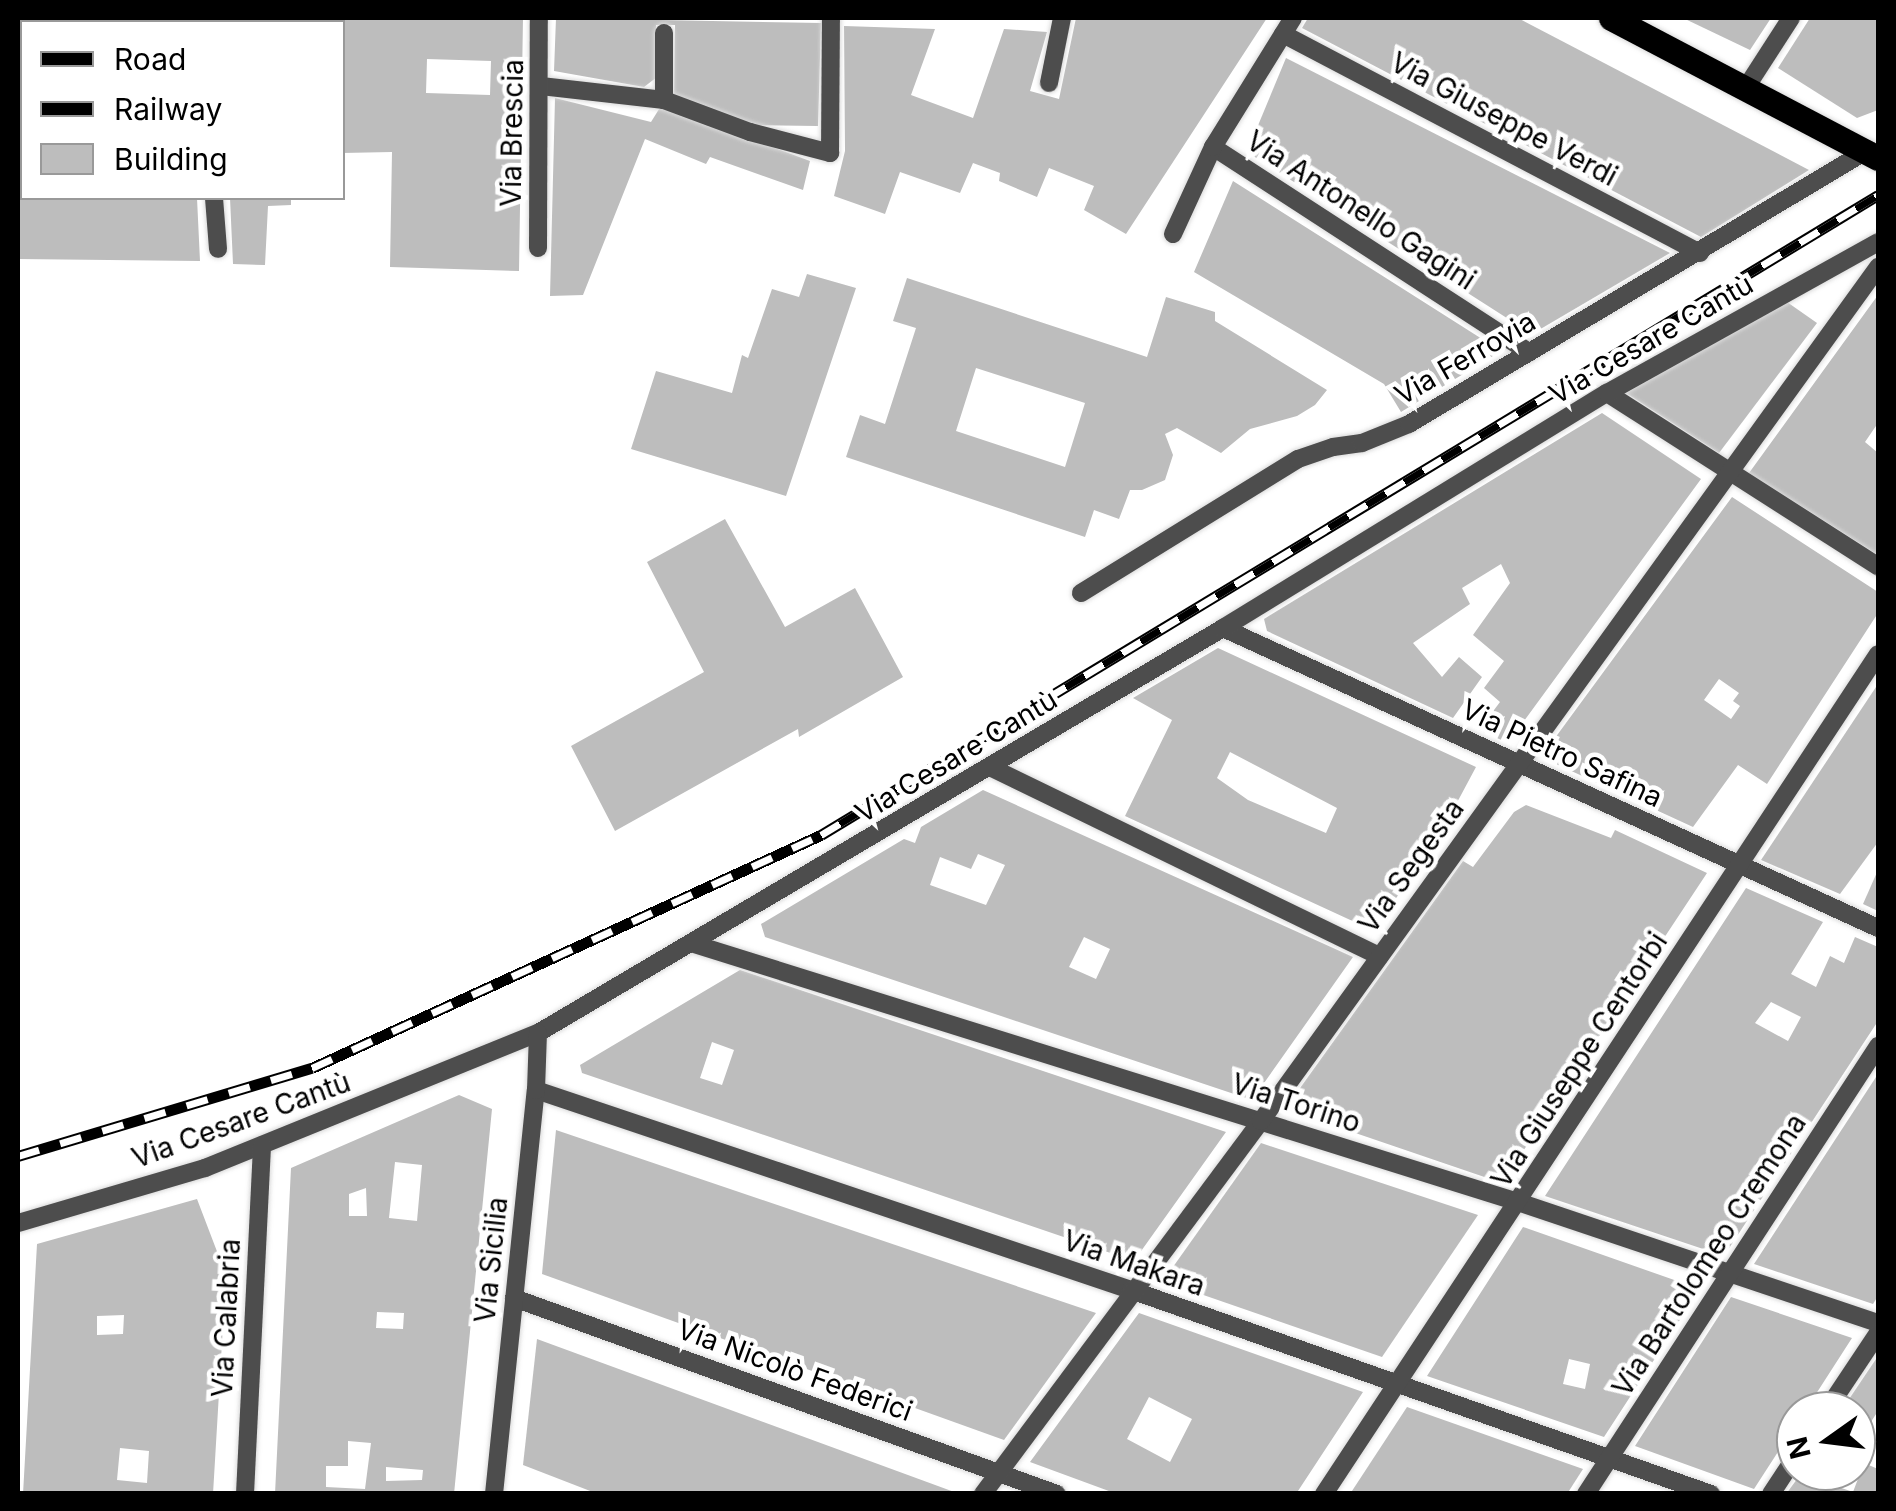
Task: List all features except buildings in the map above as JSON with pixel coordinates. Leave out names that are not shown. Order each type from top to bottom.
[{"type":"main road","points":[[1611,18],[1875,151]]},
{"type":"street","name":"Via Brescia","points":[[538,248],[539,18]]},
{"type":"street","points":[[541,86],[664,100],[750,132],[830,153],[832,18]]},
{"type":"street","points":[[1049,82],[1062,18]]},
{"type":"street","points":[[1174,234],[1213,147],[1293,18]]},
{"type":"street","points":[[1747,86],[1791,18]]},
{"type":"street","points":[[664,33],[664,100]]},
{"type":"street","name":"Via Giuseppe Verdi","points":[[1283,34],[1700,253]]},
{"type":"street","name":"Via Antonello Gagini","points":[[1213,147],[1529,352]]},
{"type":"street","name":"Via Ferrovia","points":[[1081,593],[1298,460],[1332,447],[1362,443],[1409,424],[1875,151]]},
{"type":"street","points":[[214,200],[218,249]]},
{"type":"street","name":"Via Cesare Cantù","points":[[18,1224],[205,1168],[538,1033],[990,768],[1607,393],[1878,242]]},
{"type":"street","name":"Via Segesta","points":[[983,1494],[1131,1290],[1261,1121],[1878,267]]},
{"type":"street","points":[[1607,393],[1878,566]]},
{"type":"street","name":"Via Pietro Safina","points":[[1223,628],[1878,928]]},
{"type":"street","name":"Via Giuseppe Centorbi","points":[[1324,1494],[1878,654]]},
{"type":"street","points":[[990,768],[1380,956]]},
{"type":"street","name":"Via Torino","points":[[694,944],[1518,1202],[1878,1323]]},
{"type":"street","name":"Via Sicilia","points":[[495,1490],[536,1090],[538,1033]]},
{"type":"street","name":"Via Bartolomeo Cremona","points":[[1586,1494],[1878,1046]]},
{"type":"street","name":"Via Makara","points":[[536,1090],[1131,1290],[1395,1386],[1712,1494]]},
{"type":"street","name":"Via Calabria","points":[[244,1494],[262,1145]]},
{"type":"street","name":"Via Nicolò Federici","points":[[514,1298],[1057,1494]]},
{"type":"street","points":[[1839,1391],[1878,1333]]},
{"type":"street","points":[[495,1490],[515,1494]]},
{"type":"railway","points":[[18,1156],[312,1068],[821,835],[1878,195]]}]
